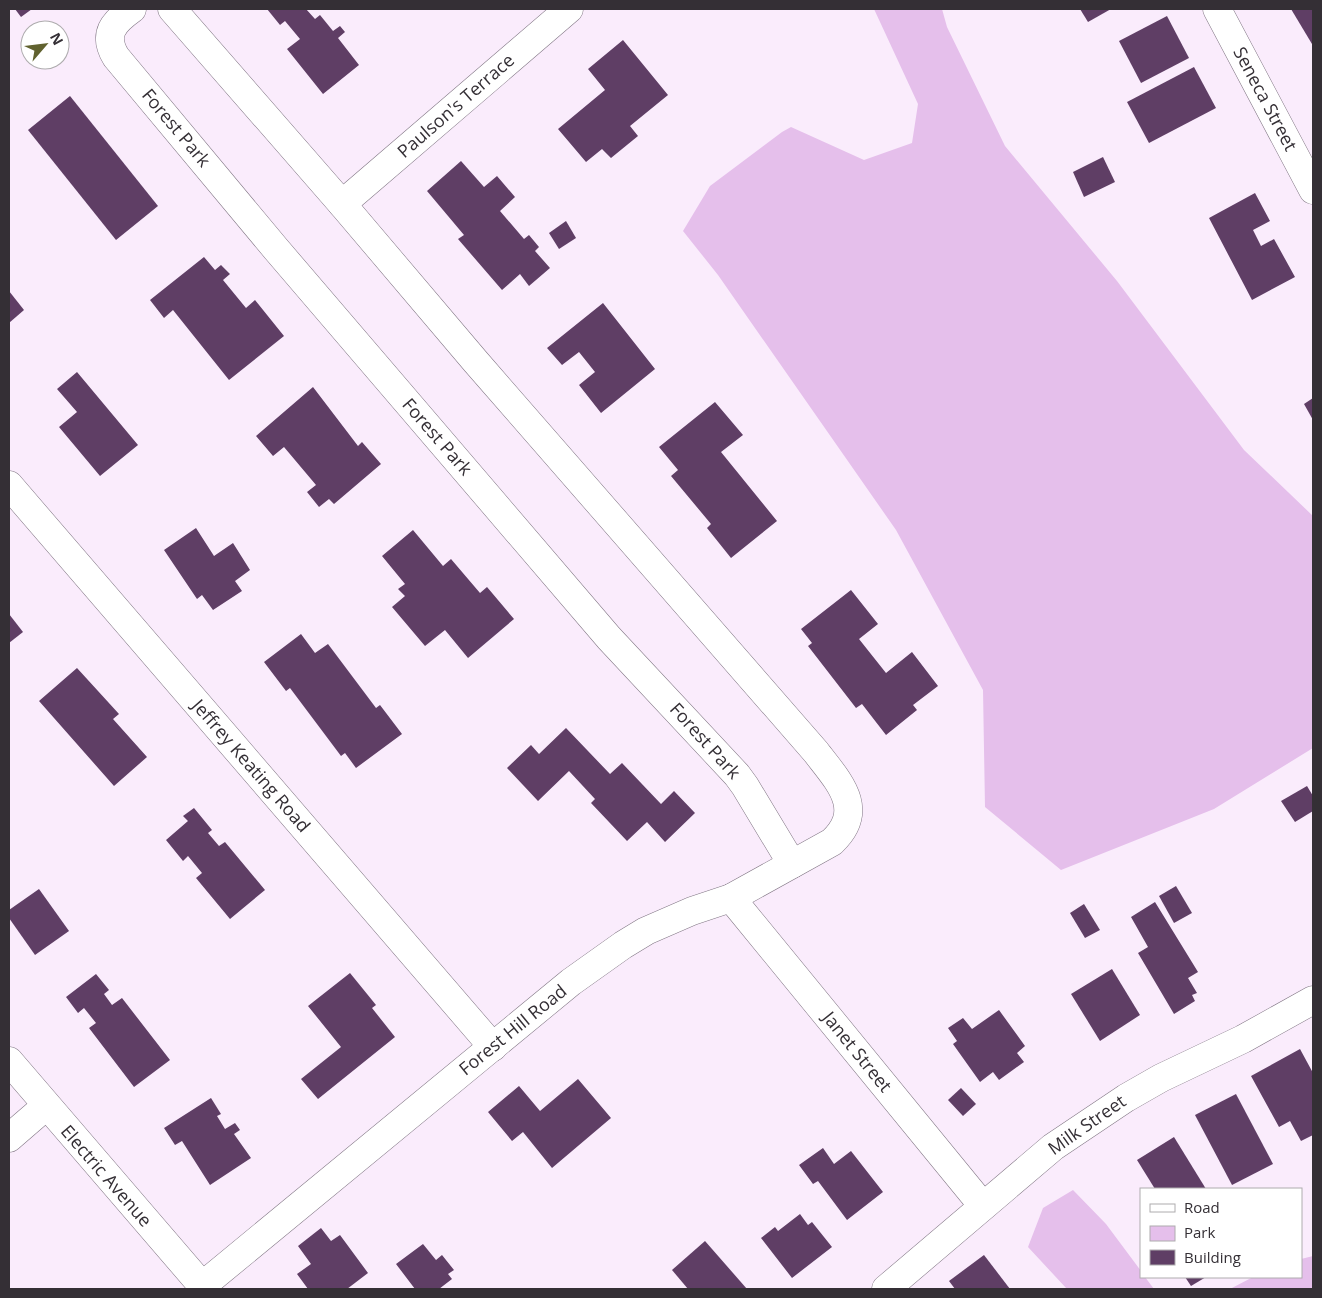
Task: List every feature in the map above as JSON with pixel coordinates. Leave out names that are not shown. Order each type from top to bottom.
[{"type":"street","name":"Forest Park","points":[[132,9],[112,29],[110,42],[116,56],[276,249],[603,630],[737,775],[792,864]]},
{"type":"street","points":[[172,9],[342,204]]},
{"type":"street","name":"Paulson's Terrace","points":[[342,204],[568,9]]},
{"type":"street","name":"Seneca Street","points":[[1217,9],[1313,190]]},
{"type":"street","name":"Forest Hill Road","points":[[204,1288],[572,982],[623,945],[668,921],[730,898],[832,842],[844,827],[848,818],[849,807],[844,788],[816,752],[476,362],[342,204]]},
{"type":"street","name":"Jeffrey Keating Road","points":[[9,485],[493,1047]]},
{"type":"street","name":"Janet Street","points":[[730,898],[983,1206]]},
{"type":"street","name":"Milk Street","points":[[886,1289],[1053,1147],[1126,1098],[1161,1078],[1243,1039],[1313,1000]]},
{"type":"street","name":"Electric Avenue","points":[[9,1061],[204,1288]]},
{"type":"street","points":[[9,1138],[46,1106]]},
{"type":"green space","points":[[874,9],[942,9],[947,27],[1005,146],[1117,281],[1244,450],[1313,516],[1313,748],[1214,809],[1061,870],[985,807],[983,690],[896,530],[718,275],[683,231],[710,186],[791,127],[864,160],[912,143],[918,104]]},
{"type":"green space","points":[[1073,1190],[1106,1224],[1140,1270],[1140,1278],[1146,1278],[1154,1289],[1067,1289],[1028,1247],[1043,1208]]},
{"type":"green space","points":[[1313,1256],[1313,1289],[1230,1289],[1251,1278],[1302,1278],[1302,1259]]},
{"type":"building","points":[[15,9],[32,9],[21,17]]},
{"type":"building","points":[[267,9],[306,9],[315,19],[320,15],[333,31],[340,26],[345,32],[338,38],[359,65],[323,94],[287,49],[300,39],[285,21],[280,25]]},
{"type":"building","points":[[1080,9],[1111,9],[1088,22]]},
{"type":"building","points":[[1291,9],[1313,9],[1312,44]]},
{"type":"building","points":[[1167,16],[1189,58],[1141,83],[1119,41]]},
{"type":"building","points":[[623,40],[668,95],[630,126],[638,136],[611,158],[602,149],[586,162],[558,129],[605,90],[588,69]]},
{"type":"building","points":[[1194,67],[1216,108],[1149,143],[1127,102]]},
{"type":"building","points":[[70,96],[158,206],[116,240],[28,130]]},
{"type":"building","points":[[1103,157],[1115,182],[1084,197],[1073,172]]},
{"type":"building","points":[[461,161],[484,187],[497,176],[515,197],[500,211],[524,239],[529,235],[539,247],[535,251],[550,268],[529,286],[520,274],[502,290],[458,239],[464,235],[427,191]]},
{"type":"building","points":[[1255,193],[1270,221],[1253,230],[1261,246],[1274,239],[1295,277],[1252,300],[1209,218]]},
{"type":"building","points":[[566,221],[576,238],[559,249],[549,233]]},
{"type":"building","points":[[204,257],[215,270],[221,265],[230,274],[223,280],[246,308],[255,300],[284,336],[229,380],[173,310],[164,318],[150,300]]},
{"type":"building","points":[[9,291],[24,310],[9,323]]},
{"type":"building","points":[[603,303],[655,369],[601,413],[579,385],[595,372],[579,352],[562,365],[547,348]]},
{"type":"building","points":[[77,372],[138,445],[100,476],[59,427],[77,412],[57,389]]},
{"type":"building","points":[[313,387],[358,446],[362,442],[381,464],[334,504],[329,499],[319,507],[307,492],[316,485],[284,447],[273,456],[256,436]]},
{"type":"building","points":[[1313,398],[1313,420],[1304,404]]},
{"type":"building","points":[[715,402],[743,435],[721,452],[777,521],[731,558],[707,528],[711,524],[671,476],[678,470],[659,447]]},
{"type":"building","points":[[196,528],[214,556],[233,543],[250,570],[235,581],[242,591],[213,610],[202,595],[197,599],[164,550]]},
{"type":"building","points":[[413,530],[443,566],[451,559],[480,593],[487,587],[514,619],[468,658],[445,630],[425,646],[392,607],[405,596],[398,589],[405,584],[382,556]]},
{"type":"building","points":[[851,590],[878,624],[859,639],[886,673],[912,652],[938,686],[913,705],[917,710],[886,735],[862,704],[856,708],[808,646],[812,643],[801,629]]},
{"type":"building","points":[[9,614],[23,632],[9,643]]},
{"type":"building","points":[[301,634],[315,653],[328,644],[376,708],[380,705],[402,734],[356,768],[345,753],[341,756],[290,688],[286,691],[264,662]]},
{"type":"building","points":[[77,668],[119,714],[113,719],[147,757],[114,786],[39,701]]},
{"type":"building","points":[[566,728],[610,774],[622,763],[661,804],[674,791],[695,813],[665,842],[647,822],[627,841],[591,803],[595,799],[569,771],[538,801],[507,768],[531,745],[539,754]]},
{"type":"building","points":[[1307,786],[1313,796],[1313,811],[1295,822],[1281,801]]},
{"type":"building","points":[[194,808],[212,830],[208,833],[219,846],[225,842],[265,890],[230,919],[196,878],[202,873],[188,856],[183,861],[166,840],[188,821],[183,816]]},
{"type":"building","points":[[1176,886],[1192,913],[1174,923],[1159,896]]},
{"type":"building","points":[[39,889],[69,931],[35,955],[9,918],[9,910]]},
{"type":"building","points":[[1155,902],[1198,972],[1188,978],[1197,993],[1192,995],[1195,1001],[1174,1014],[1138,953],[1148,947],[1131,917]]},
{"type":"building","points":[[1084,904],[1100,930],[1085,938],[1070,913]]},
{"type":"building","points":[[1112,969],[1140,1015],[1100,1041],[1071,994]]},
{"type":"building","points":[[350,973],[376,1005],[372,1008],[395,1037],[318,1099],[301,1079],[341,1047],[308,1006]]},
{"type":"building","points":[[96,974],[109,990],[104,994],[112,1005],[122,998],[170,1060],[134,1087],[89,1028],[96,1023],[84,1008],[78,1013],[66,997]]},
{"type":"building","points":[[999,1010],[1025,1046],[1017,1053],[1024,1062],[999,1080],[993,1072],[980,1082],[953,1044],[957,1041],[948,1028],[963,1018],[972,1029]]},
{"type":"building","points":[[1300,1049],[1313,1073],[1313,1135],[1301,1141],[1290,1121],[1279,1127],[1251,1076]]},
{"type":"building","points":[[578,1079],[611,1118],[552,1168],[523,1132],[512,1141],[488,1112],[519,1086],[540,1111]]},
{"type":"building","points":[[961,1088],[976,1104],[963,1116],[948,1100]]},
{"type":"building","points":[[1236,1094],[1273,1164],[1232,1185],[1195,1115]]},
{"type":"building","points":[[211,1098],[221,1114],[217,1116],[225,1129],[235,1123],[240,1130],[234,1134],[251,1158],[210,1185],[182,1141],[175,1145],[164,1128]]},
{"type":"building","points":[[1174,1137],[1205,1188],[1154,1188],[1137,1160]]},
{"type":"building","points":[[823,1148],[834,1164],[851,1151],[883,1192],[847,1220],[818,1181],[813,1184],[799,1165]]},
{"type":"building","points":[[800,1214],[808,1225],[812,1222],[832,1247],[792,1278],[761,1238],[775,1227],[778,1231]]},
{"type":"building","points":[[321,1228],[331,1241],[340,1235],[368,1273],[347,1289],[308,1289],[297,1274],[311,1264],[298,1246]]},
{"type":"building","points":[[705,1241],[747,1289],[688,1289],[672,1270]]},
{"type":"building","points":[[423,1244],[436,1260],[442,1255],[454,1270],[448,1274],[452,1279],[439,1289],[415,1289],[396,1264]]},
{"type":"building","points":[[984,1255],[1010,1289],[955,1289],[949,1281]]},
{"type":"building","points":[[1186,1278],[1204,1278],[1191,1286]]}]
